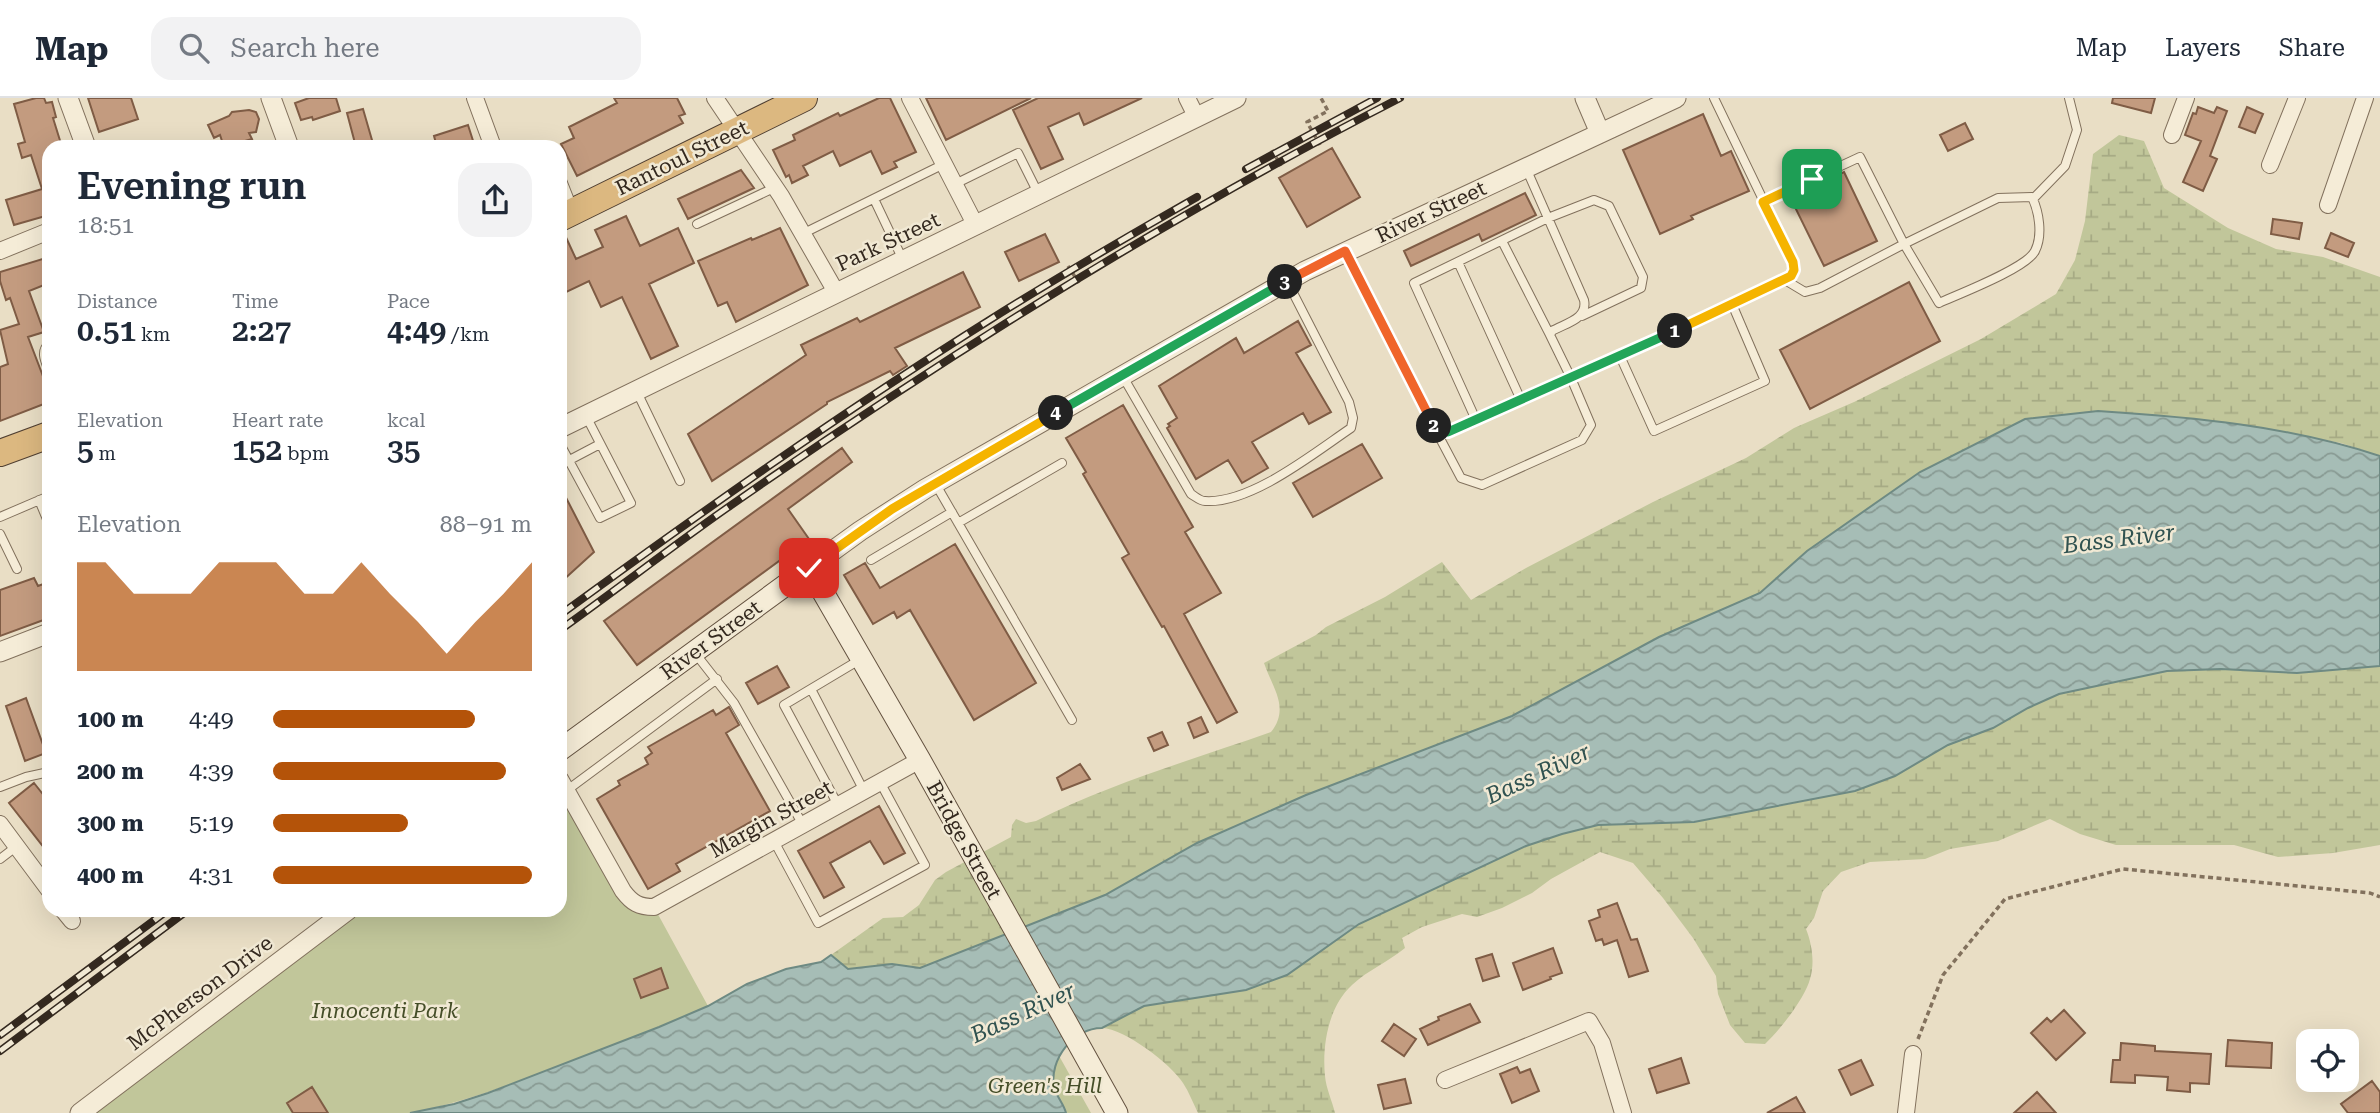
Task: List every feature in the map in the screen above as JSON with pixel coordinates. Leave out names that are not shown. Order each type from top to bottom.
[{"type":"highway","name":"Rantoul Street","points":[[567,214],[804,98]]},
{"type":"highway","points":[[0,453],[42,438]]},
{"type":"main road","name":"River Street","points":[[567,745],[809,568]]},
{"type":"main road","name":"Bridge Street","points":[[809,568],[920,760],[1117,1113]]},
{"type":"street","points":[[68,98],[83,140]]},
{"type":"street","points":[[271,98],[286,140]]},
{"type":"street","points":[[474,98],[490,140]]},
{"type":"street","points":[[715,98],[776,187],[836,292]]},
{"type":"street","points":[[911,98],[975,226]]},
{"type":"street","points":[[1187,98],[1197,118]]},
{"type":"street","name":"Park Street","points":[[567,425],[1236,98]]},
{"type":"street","points":[[1586,98],[1601,133]]},
{"type":"street","name":"River Street","points":[[809,568],[881,516],[935,483],[1287,281],[1345,251],[1676,98]]},
{"type":"street","points":[[2172,135],[2186,98]]},
{"type":"street","points":[[2270,165],[2297,98]]},
{"type":"street","points":[[2328,205],[2365,98]]},
{"type":"street","points":[[0,251],[42,234]]},
{"type":"street","points":[[0,652],[42,636]]},
{"type":"street","name":"Margin Street","points":[[567,792],[623,891],[631,901],[642,907],[654,907],[920,760]]},
{"type":"street","points":[[0,824],[42,880]]},
{"type":"street","name":"McPherson Drive","points":[[80,1113],[339,917]]},
{"type":"street","points":[[1445,1080],[1589,1021],[1602,1043],[1623,1113]]},
{"type":"street","points":[[1906,1113],[1913,1054]]},
{"type":"lane","points":[[1434,426],[1448,432],[1476,420],[1785,280],[1794,270],[1793,262],[1714,98]]},
{"type":"lane","points":[[2034,199],[2065,166],[2077,130],[2069,98]]},
{"type":"lane","points":[[955,184],[1018,153],[1039,195]]},
{"type":"lane","points":[[1761,198],[1860,157],[1904,243],[1939,303],[2023,264],[2035,251],[2039,233],[2038,210],[2032,197],[1998,198],[1904,243],[1820,288],[1805,292],[1785,280]]},
{"type":"lane","points":[[804,233],[944,164]]},
{"type":"lane","points":[[1526,168],[1584,300],[1586,308],[1582,316]]},
{"type":"lane","points":[[696,224],[776,187]]},
{"type":"lane","points":[[874,199],[903,260]]},
{"type":"lane","points":[[1476,420],[1414,283],[1594,200],[1609,206],[1643,277],[1640,288],[1552,331],[1550,335]]},
{"type":"lane","points":[[1345,251],[1461,478],[1482,485],[1582,440],[1591,425],[1571,378],[1502,241]]},
{"type":"lane","points":[[1458,262],[1521,400]]},
{"type":"lane","points":[[1122,375],[1191,494],[1202,502],[1221,500],[1263,486],[1351,428],[1353,418],[1349,402],[1287,281]]},
{"type":"lane","points":[[1620,356],[1654,431],[1765,382],[1732,304]]},
{"type":"lane","points":[[636,391],[680,481]]},
{"type":"lane","points":[[567,457],[600,518],[631,503],[586,416]]},
{"type":"lane","points":[[569,461],[600,444]]},
{"type":"lane","points":[[958,523],[1062,463]]},
{"type":"lane","points":[[935,483],[1072,720]]},
{"type":"lane","points":[[0,517],[42,499]]},
{"type":"lane","points":[[39,500],[42,507]]},
{"type":"lane","points":[[871,561],[952,512]]},
{"type":"lane","points":[[0,534],[16,569]]},
{"type":"lane","points":[[694,652],[734,703],[803,825]]},
{"type":"lane","points":[[838,805],[784,705],[862,658]]},
{"type":"lane","points":[[567,782],[716,678]]},
{"type":"lane","points":[[811,689],[864,791]]},
{"type":"lane","points":[[0,787],[42,774]]},
{"type":"lane","points":[[774,841],[818,923],[925,865],[880,782]]},
{"type":"lane","points":[[0,859],[17,846]]},
{"type":"path","points":[[1320,145],[1307,122],[1328,111],[1321,98]]},
{"type":"path","points":[[1272,150],[1281,166]]},
{"type":"path","points":[[1069,267],[1079,284]]},
{"type":"path","points":[[1913,1054],[1943,975],[2005,899],[2123,869],[2370,893],[2380,897]]},
{"type":"green space","points":[[2119,135],[2144,141],[2164,188],[2228,228],[2276,249],[2323,257],[2380,277],[2380,456],[2341,443],[2269,430],[1920,472],[1807,551],[1760,593],[1659,637],[1512,716],[1306,795],[1197,843],[1105,895],[920,968],[892,964],[848,969],[831,955],[883,918],[903,917],[919,905],[935,880],[1011,837],[1012,825],[1016,819],[1026,823],[1036,821],[1122,784],[1271,732],[1277,723],[1280,706],[1264,663],[1385,597],[1442,562],[1471,600],[1653,502],[1746,458],[1794,428],[1854,402],[1981,339],[2056,294],[2075,260],[2085,221],[2093,154]]},
{"type":"green space","points":[[2380,666],[2380,845],[2333,853],[2278,857],[2234,845],[2116,845],[2080,834],[2050,819],[1998,841],[1950,849],[1925,859],[1870,862],[1841,872],[1823,891],[1814,918],[1806,929],[1813,960],[1807,987],[1778,1031],[1765,1044],[1745,1043],[1730,1025],[1718,994],[1716,976],[1693,938],[1633,863],[1600,852],[1502,908],[1477,917],[1462,914],[1422,927],[1402,938],[1405,948],[1352,985],[1337,1004],[1326,1040],[1325,1076],[1335,1113],[1198,1113],[1183,1083],[1169,1067],[1123,1034],[1102,1028],[1144,1006],[1246,990],[1287,975],[1359,924],[1526,846],[1562,834],[1598,825],[1694,822],[1816,799],[1895,776],[1948,745],[1993,728],[2059,694],[2167,671],[2221,669],[2297,673]]},
{"type":"green space","name":"Innocenti Park","points":[[567,791],[623,891],[654,907],[708,1006],[512,1083],[473,1097],[410,1113],[80,1113],[339,917],[567,917]]},
{"type":"green space","name":"Green's Hill","points":[[1053,1045],[1091,1113],[965,1113]]},
{"type":"water","name":"Bass River","points":[[2098,411],[2241,424],[2311,437],[2380,456],[2380,666],[2297,673],[2221,669],[2167,671],[2059,694],[1993,728],[1948,745],[1895,776],[1855,791],[1694,822],[1598,825],[1526,846],[1359,924],[1287,975],[1246,990],[1144,1006],[1102,1028],[1082,1033],[1065,1047],[1055,1066],[1054,1087],[1066,1113],[410,1113],[454,1104],[488,1093],[659,1027],[708,1006],[747,984],[786,969],[821,962],[831,955],[848,969],[892,964],[920,968],[1105,895],[1197,843],[1306,795],[1512,716],[1659,637],[1760,593],[1807,551],[1920,472],[2025,419]]},
{"type":"building","points":[[36,98],[44,98],[46,103],[52,102],[56,117],[53,118],[60,140],[42,140],[42,189],[31,155],[22,158],[18,144],[25,142],[14,104]]},
{"type":"building","points":[[88,98],[131,98],[138,119],[99,132]]},
{"type":"building","points":[[309,98],[336,98],[340,111],[313,120],[312,117],[301,120],[295,103]]},
{"type":"building","points":[[614,98],[677,98],[685,114],[679,116],[683,123],[577,176],[567,156],[567,141],[574,138],[569,127],[617,103]]},
{"type":"building","points":[[879,98],[890,98],[916,152],[894,162],[897,167],[882,174],[871,151],[840,166],[833,151],[803,166],[808,175],[792,183],[789,175],[786,177],[773,150],[795,140],[793,135],[838,113],[840,116]]},
{"type":"building","points":[[926,98],[1031,98],[946,140]]},
{"type":"building","points":[[1038,98],[1142,98],[1084,125],[1079,113],[1048,127],[1063,159],[1041,169],[1013,110]]},
{"type":"building","points":[[2113,98],[2155,98],[2151,113],[2112,103]]},
{"type":"building","points":[[2198,107],[2214,113],[2217,107],[2227,111],[2210,156],[2217,159],[2203,191],[2183,182],[2201,141],[2185,135]]},
{"type":"building","points":[[2247,107],[2263,114],[2255,133],[2239,127]]},
{"type":"building","points":[[363,109],[372,140],[354,140],[347,113]]},
{"type":"building","points":[[232,112],[256,112],[259,119],[256,132],[249,133],[252,139],[222,140],[220,135],[214,138],[208,125]]},
{"type":"building","points":[[1703,114],[1721,156],[1731,151],[1749,191],[1691,216],[1693,219],[1660,234],[1623,150]]},
{"type":"building","points":[[1965,123],[1973,139],[1948,151],[1940,135]]},
{"type":"building","points":[[468,125],[473,140],[435,140],[434,136]]},
{"type":"building","points":[[1332,148],[1360,197],[1307,227],[1279,178]]},
{"type":"building","points":[[741,170],[754,188],[688,219],[678,199]]},
{"type":"building","points":[[1844,172],[1877,241],[1824,266],[1790,197]]},
{"type":"building","points":[[42,189],[42,217],[14,225],[6,200]]},
{"type":"building","points":[[1525,193],[1536,215],[1482,241],[1479,234],[1411,266],[1404,251]]},
{"type":"building","points":[[626,216],[640,246],[678,228],[694,263],[649,284],[678,346],[651,359],[622,297],[601,307],[589,281],[567,292],[567,240],[576,259],[603,247],[595,230]]},
{"type":"building","points":[[2273,219],[2302,223],[2299,239],[2271,234]]},
{"type":"building","points":[[780,228],[808,285],[736,322],[727,302],[718,306],[698,261]]},
{"type":"building","points":[[2331,233],[2354,243],[2348,257],[2325,248]]},
{"type":"building","points":[[1045,234],[1059,262],[1019,281],[1005,252]]},
{"type":"building","points":[[42,259],[42,286],[29,291],[42,333],[28,337],[42,374],[42,405],[0,421],[0,367],[8,364],[0,330],[19,324],[10,298],[6,300],[0,272]]},
{"type":"building","points":[[963,272],[980,307],[895,348],[907,366],[893,375],[890,371],[827,402],[712,481],[688,434],[806,355],[801,345],[857,318],[860,322]]},
{"type":"building","points":[[1909,282],[1940,341],[1810,409],[1780,350]]},
{"type":"building","points":[[1298,321],[1311,345],[1296,353],[1331,412],[1309,424],[1303,413],[1252,442],[1268,468],[1242,483],[1228,460],[1196,479],[1167,428],[1170,426],[1168,424],[1177,418],[1159,386],[1236,338],[1244,353]]},
{"type":"building","points":[[1123,405],[1193,527],[1185,532],[1221,593],[1184,614],[1237,712],[1217,723],[1164,626],[1162,627],[1122,558],[1129,554],[1083,474],[1086,472],[1066,438]]},
{"type":"building","points":[[1362,444],[1382,478],[1313,517],[1293,483]]},
{"type":"building","points":[[842,448],[852,462],[788,509],[809,539],[637,665],[604,621]]},
{"type":"building","points":[[567,500],[594,552],[567,577]]},
{"type":"building","points":[[955,544],[1036,683],[974,720],[910,610],[897,618],[894,612],[873,624],[844,575],[865,563],[880,588]]},
{"type":"building","points":[[34,578],[38,586],[42,585],[42,621],[0,636],[0,590]]},
{"type":"building","points":[[777,666],[789,687],[758,704],[746,683]]},
{"type":"building","points":[[26,698],[42,742],[42,755],[25,761],[6,706]]},
{"type":"building","points":[[729,707],[739,725],[726,733],[770,811],[676,864],[680,871],[648,889],[597,799],[620,785],[618,781],[648,764],[645,758],[652,753],[648,747],[713,710],[716,715]]},
{"type":"building","points":[[1201,717],[1208,732],[1194,738],[1188,723]]},
{"type":"building","points":[[1162,732],[1168,745],[1154,751],[1148,738]]},
{"type":"building","points":[[1080,764],[1090,779],[1062,790],[1057,778]]},
{"type":"building","points":[[34,783],[42,793],[42,845],[9,803]]},
{"type":"building","points":[[879,806],[905,853],[884,864],[870,841],[830,863],[844,887],[824,898],[798,851]]},
{"type":"building","points":[[1617,903],[1631,940],[1637,939],[1648,971],[1629,977],[1617,940],[1604,945],[1602,939],[1596,941],[1589,921],[1600,917],[1598,910]]},
{"type":"building","points":[[1553,948],[1562,973],[1523,990],[1513,963]]},
{"type":"building","points":[[1492,954],[1499,976],[1483,981],[1476,959]]},
{"type":"building","points":[[661,968],[668,988],[641,998],[634,979]]},
{"type":"building","points":[[1470,1004],[1480,1022],[1428,1045],[1420,1029],[1439,1020],[1438,1017]]},
{"type":"building","points":[[2064,1010],[2085,1033],[2056,1060],[2031,1033],[2047,1018],[2051,1022]]},
{"type":"building","points":[[1394,1024],[1416,1039],[1404,1056],[1382,1041]]},
{"type":"building","points":[[2228,1040],[2272,1043],[2271,1068],[2226,1066]]},
{"type":"building","points":[[2121,1043],[2155,1046],[2155,1051],[2211,1054],[2209,1084],[2190,1083],[2190,1092],[2167,1090],[2168,1077],[2135,1075],[2135,1083],[2111,1082],[2113,1060],[2120,1060]]},
{"type":"building","points":[[1681,1058],[1689,1083],[1657,1093],[1649,1069]]},
{"type":"building","points":[[1861,1060],[1873,1085],[1851,1095],[1839,1070]]},
{"type":"building","points":[[1517,1067],[1520,1073],[1530,1069],[1539,1091],[1512,1103],[1500,1074]]},
{"type":"building","points":[[1405,1079],[1411,1103],[1384,1109],[1378,1085]]},
{"type":"building","points":[[2372,1081],[2380,1092],[2380,1113],[2348,1113],[2341,1104]]},
{"type":"building","points":[[312,1087],[328,1113],[293,1113],[287,1103]]},
{"type":"building","points":[[2037,1092],[2056,1113],[2014,1113]]},
{"type":"building","points":[[1796,1097],[1805,1113],[1767,1113]]},
{"type":"railway","points":[[1246,169],[1377,98]]},
{"type":"railway","points":[[567,625],[727,508],[973,344],[1226,192],[1400,98]]},
{"type":"railway","points":[[567,610],[718,501],[879,391],[1040,289],[1197,197]]},
{"type":"railway","points":[[0,1035],[159,917]]},
{"type":"railway","points":[[0,1051],[179,917]]},
{"type":"route","points":[[809,568],[925,489],[1281,284],[1345,251],[1434,426],[1448,432],[1791,276],[1794,270],[1793,262],[1763,202],[1812,179]]}]
